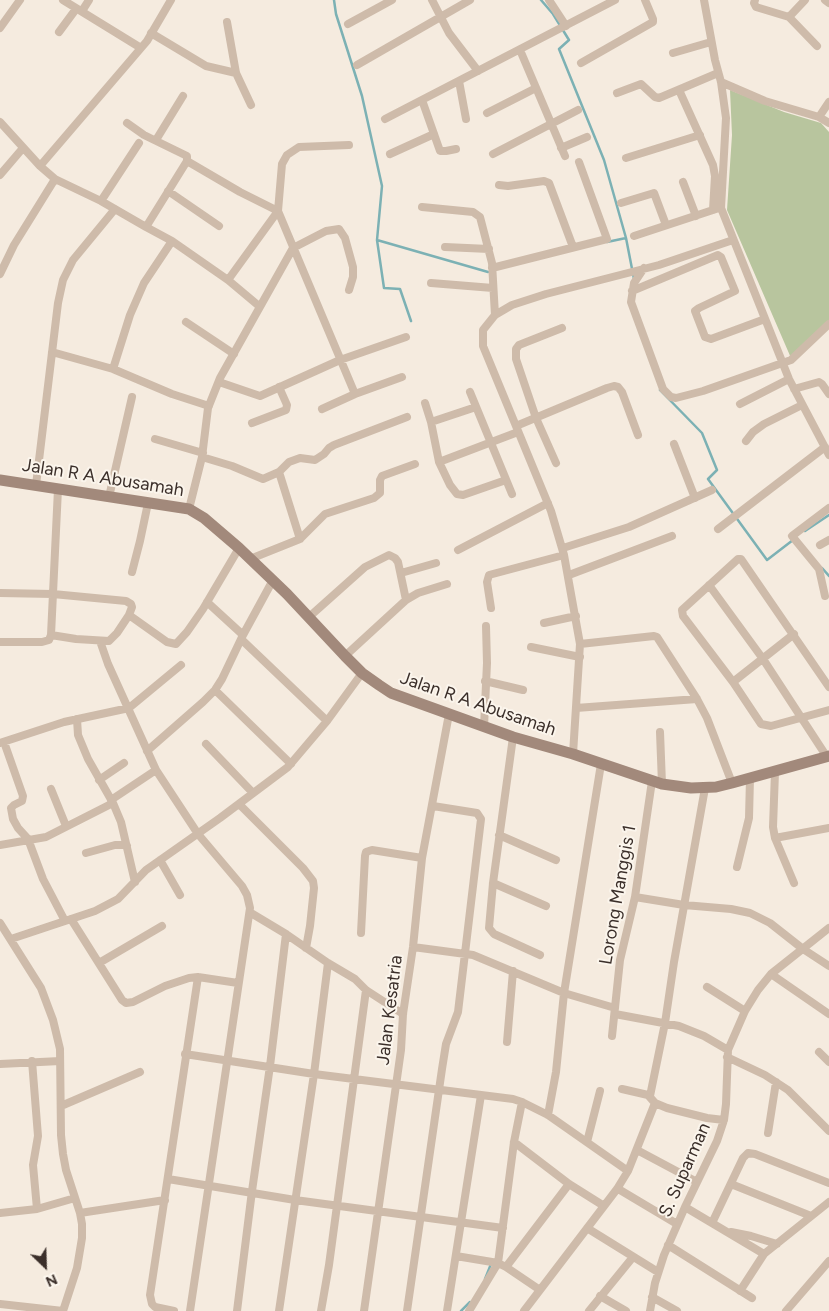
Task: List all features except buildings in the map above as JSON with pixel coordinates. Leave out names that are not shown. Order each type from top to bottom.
[{"type":"street","points":[[0,28],[20,0]]},
{"type":"street","points":[[63,0],[141,48]]},
{"type":"street","points":[[59,32],[89,0]]},
{"type":"street","points":[[40,166],[141,48],[171,0]]},
{"type":"street","points":[[348,24],[392,0]]},
{"type":"street","points":[[432,0],[449,33],[478,72]]},
{"type":"street","points":[[357,65],[470,0]]},
{"type":"street","points":[[549,0],[565,26]]},
{"type":"street","points":[[385,119],[615,0]]},
{"type":"street","points":[[581,63],[653,22],[645,0]]},
{"type":"street","points":[[704,0],[711,42],[721,82],[726,127],[717,209]]},
{"type":"street","points":[[755,0],[754,4],[756,7],[789,18],[816,46]]},
{"type":"street","points":[[789,18],[805,0]]},
{"type":"street","points":[[825,0],[829,3]]},
{"type":"street","points":[[228,22],[236,74],[251,105]]},
{"type":"street","points":[[151,33],[206,66],[236,74]]},
{"type":"street","points":[[673,53],[711,42]]},
{"type":"street","points":[[520,50],[565,156]]},
{"type":"street","points":[[617,94],[641,84],[656,98],[718,73]]},
{"type":"street","points":[[460,81],[466,119]]},
{"type":"street","points":[[721,82],[765,101],[819,117],[829,122]]},
{"type":"street","points":[[487,113],[536,88]]},
{"type":"street","points":[[679,90],[714,169],[717,209],[733,240],[794,389],[829,455]]},
{"type":"street","points":[[156,140],[183,96]]},
{"type":"street","points":[[422,100],[440,151],[456,149]]},
{"type":"street","points":[[819,117],[829,102]]},
{"type":"street","points":[[493,154],[578,110]]},
{"type":"street","points":[[0,122],[55,180],[101,201],[172,241],[228,280],[259,306]]},
{"type":"street","points":[[127,122],[144,134],[187,156],[186,161],[146,227]]},
{"type":"street","points":[[390,154],[434,134]]},
{"type":"street","points":[[626,158],[700,135]]},
{"type":"street","points":[[561,148],[587,137]]},
{"type":"street","points":[[101,201],[139,143]]},
{"type":"street","points":[[349,146],[299,147],[287,154],[282,164],[278,211],[355,394]]},
{"type":"street","points":[[0,175],[24,148]]},
{"type":"street","points":[[186,161],[278,211]]},
{"type":"street","points":[[492,268],[604,241],[607,238],[579,162]]},
{"type":"street","points":[[0,274],[3,257],[55,180]]},
{"type":"street","points":[[499,185],[508,186],[544,181],[549,183],[573,247]]},
{"type":"street","points":[[683,182],[696,216]]},
{"type":"street","points":[[168,191],[219,226]]},
{"type":"street","points":[[621,203],[654,193],[666,225]]},
{"type":"street","points":[[422,207],[473,212],[480,217],[492,268],[495,315]]},
{"type":"street","points":[[36,485],[58,303],[63,280],[73,260],[115,209]]},
{"type":"street","points":[[634,236],[717,209]]},
{"type":"street","points":[[228,280],[278,211]]},
{"type":"street","points":[[189,509],[203,455],[209,406],[220,378],[293,248],[326,231],[339,229],[349,251],[353,267],[353,277],[349,290]]},
{"type":"street","points":[[573,754],[580,644],[569,575],[564,552],[548,503],[483,346],[484,330],[495,315],[512,305],[537,296],[685,257],[733,240]]},
{"type":"street","points":[[113,369],[130,315],[140,291],[172,241]]},
{"type":"street","points":[[445,247],[489,250]]},
{"type":"street","points":[[632,291],[718,255],[721,257],[736,291],[695,311],[705,338],[711,339],[766,318]]},
{"type":"street","points":[[644,268],[634,283],[630,300],[663,389],[668,396],[683,397],[783,364],[798,355],[829,324]]},
{"type":"street","points":[[431,283],[493,288]]},
{"type":"street","points":[[186,322],[234,354]]},
{"type":"street","points":[[556,463],[536,418],[516,359],[516,349],[519,345],[562,328]]},
{"type":"street","points":[[219,382],[260,396],[340,360],[406,336]]},
{"type":"street","points":[[52,352],[113,369],[172,394],[209,406]]},
{"type":"street","points":[[322,409],[355,394],[402,377]]},
{"type":"street","points":[[740,404],[789,378]]},
{"type":"street","points":[[794,389],[819,382],[829,394]]},
{"type":"street","points":[[439,462],[491,442],[536,418],[614,386],[622,392],[638,435]]},
{"type":"street","points":[[252,423],[286,410],[287,405],[279,387]]},
{"type":"street","points":[[470,392],[512,494]]},
{"type":"street","points":[[109,497],[132,398]]},
{"type":"street","points":[[425,403],[439,462],[450,485],[457,494],[463,495],[506,480]]},
{"type":"street","points":[[746,441],[764,424],[802,405]]},
{"type":"street","points":[[431,422],[476,407]]},
{"type":"street","points":[[155,439],[203,455],[263,479],[279,472],[289,462],[300,458],[314,460],[324,454],[334,444],[407,417]]},
{"type":"street","points":[[674,444],[695,498]]},
{"type":"street","points":[[718,529],[825,447]]},
{"type":"street","points":[[250,560],[300,539],[325,514],[374,498],[380,492],[380,480],[385,474],[416,464]]},
{"type":"street","points":[[279,472],[300,539]]},
{"type":"street","name":"Jalan R A Abusamah","points":[[0,480],[189,509],[204,518],[273,580],[362,673],[391,693],[513,737],[676,787],[705,788],[732,783],[828,756]]},
{"type":"street","points":[[0,642],[42,642],[49,640],[51,635],[58,489]]},
{"type":"street","points":[[491,608],[487,582],[489,575],[564,552],[629,527],[712,490]]},
{"type":"street","points":[[132,572],[148,503]]},
{"type":"street","points":[[458,550],[548,503]]},
{"type":"street","points":[[825,596],[820,571],[794,539],[802,528],[829,508]]},
{"type":"street","points":[[569,575],[672,536]]},
{"type":"street","points":[[820,545],[829,540]]},
{"type":"street","points":[[129,615],[172,644],[179,642],[207,602],[239,548]]},
{"type":"street","points":[[309,617],[365,567],[389,556],[395,558],[401,573],[406,600]]},
{"type":"street","points":[[829,687],[741,559],[738,559],[685,606],[682,613],[759,721],[764,725],[771,726],[829,710]]},
{"type":"street","points":[[401,573],[436,563]]},
{"type":"street","points":[[148,751],[214,690],[222,679],[273,580]]},
{"type":"street","points":[[345,656],[406,600],[418,592],[447,584]]},
{"type":"street","points":[[709,585],[763,659],[828,756]]},
{"type":"street","points":[[0,593],[52,594],[126,601],[132,607],[129,615],[112,639],[100,641],[51,635]]},
{"type":"street","points":[[207,602],[327,721]]},
{"type":"street","points":[[544,623],[576,616]]},
{"type":"street","points":[[484,727],[486,626]]},
{"type":"street","points":[[733,682],[794,634]]},
{"type":"street","points":[[580,644],[657,637],[707,718],[732,783]]},
{"type":"street","points":[[100,641],[108,664],[156,770],[198,834],[242,886],[249,902],[251,913],[238,983],[210,1186],[190,1311]]},
{"type":"street","points":[[531,647],[580,656]]},
{"type":"street","points":[[181,665],[129,708],[77,719],[2,743],[24,796],[22,801],[11,808],[12,816],[15,823],[28,839],[43,879],[68,920],[99,963],[122,1000],[126,1003],[133,1002],[177,982],[198,977],[238,983]]},
{"type":"street","points":[[11,940],[109,906],[118,900],[146,870],[198,834],[291,764],[327,721],[362,673]]},
{"type":"street","points":[[486,681],[523,690]]},
{"type":"street","points":[[214,690],[291,764]]},
{"type":"street","points":[[576,708],[697,699]]},
{"type":"street","name":"Jalan Kesatria","points":[[364,1311],[401,1050],[403,1014],[413,947],[422,858],[449,714]]},
{"type":"street","points":[[77,719],[80,741],[121,822],[135,882]]},
{"type":"street","name":"Lorong Manggis 1","points":[[612,1036],[620,960],[635,897],[657,782],[660,732]]},
{"type":"street","points":[[513,737],[489,924],[490,930],[494,934],[540,955]]},
{"type":"street","points":[[206,744],[253,793]]},
{"type":"street","points":[[99,780],[124,763]]},
{"type":"street","points":[[548,1115],[556,1072],[564,993],[601,764]]},
{"type":"street","points":[[0,845],[46,837],[112,802],[156,770]]},
{"type":"street","points":[[774,772],[773,827],[775,838],[794,883]]},
{"type":"street","points":[[737,867],[749,818],[750,778]]},
{"type":"street","points":[[525,1311],[604,1206],[628,1171],[636,1150],[653,1100],[705,788]]},
{"type":"street","points":[[51,789],[66,826]]},
{"type":"street","points":[[238,804],[304,868],[313,881],[314,888],[306,948]]},
{"type":"street","points":[[407,1311],[446,1044],[458,1012],[480,817],[477,813],[433,806]]},
{"type":"street","points":[[775,838],[829,828]]},
{"type":"street","points":[[499,836],[556,860]]},
{"type":"street","points":[[86,853],[116,845],[127,846]]},
{"type":"street","points":[[361,933],[366,852],[372,850],[422,858]]},
{"type":"street","points":[[160,860],[180,895]]},
{"type":"street","points":[[493,883],[546,906]]},
{"type":"street","points":[[635,897],[684,905],[731,908],[750,913],[770,923],[803,949],[829,966]]},
{"type":"street","points":[[251,913],[355,979],[366,990],[403,1014]]},
{"type":"street","points":[[0,923],[41,988],[58,1034],[63,1154],[80,1213],[82,1231],[74,1281],[63,1311],[0,1304]]},
{"type":"street","points":[[99,963],[162,926]]},
{"type":"street","name":"S. Suparman","points":[[650,1311],[658,1272],[668,1245],[684,1206],[717,1141],[724,1120],[727,1053],[745,1010],[771,974],[829,928]]},
{"type":"street","points":[[237,1311],[286,934]]},
{"type":"street","points":[[413,947],[473,955],[564,993],[615,1011],[691,1030],[788,1090],[829,1131]]},
{"type":"street","points":[[279,1311],[314,1074],[328,963]]},
{"type":"street","points":[[507,1042],[513,971]]},
{"type":"street","points":[[771,974],[829,1014]]},
{"type":"street","points":[[174,1311],[155,1307],[152,1304],[150,1295],[198,977]]},
{"type":"street","points":[[707,987],[745,1010]]},
{"type":"street","points":[[321,1311],[366,990]]},
{"type":"street","points":[[818,1052],[829,1062]]},
{"type":"street","points":[[185,1054],[314,1074],[522,1102],[548,1115],[628,1171]]},
{"type":"street","points":[[32,1061],[38,1136],[33,1165],[37,1209]]},
{"type":"street","points":[[0,1064],[60,1061]]},
{"type":"street","points":[[61,1106],[140,1072]]},
{"type":"street","points":[[768,1133],[776,1082]]},
{"type":"street","points":[[622,1089],[683,1112],[724,1120]]},
{"type":"street","points":[[587,1142],[600,1091]]},
{"type":"street","points":[[447,1311],[481,1095]]},
{"type":"street","points":[[502,1265],[503,1228],[514,1142],[522,1102]]},
{"type":"street","points":[[514,1142],[569,1184],[604,1206]]},
{"type":"street","points":[[636,1150],[697,1182]]},
{"type":"street","points":[[712,1223],[745,1155],[751,1153],[829,1183]]},
{"type":"street","points":[[168,1179],[252,1191],[295,1200],[503,1228]]},
{"type":"street","points":[[469,1311],[502,1265],[569,1184]]},
{"type":"street","points":[[731,1184],[812,1216]]},
{"type":"street","points":[[620,1190],[677,1224]]},
{"type":"street","points":[[0,1213],[37,1209],[75,1198]]},
{"type":"street","points":[[80,1213],[165,1200]]},
{"type":"street","points":[[740,1291],[764,1254],[829,1202]]},
{"type":"street","points":[[684,1206],[764,1254]]},
{"type":"street","points":[[587,1228],[658,1272]]},
{"type":"street","points":[[724,1231],[751,1236],[777,1244]]},
{"type":"street","points":[[668,1245],[752,1298]]},
{"type":"street","points":[[456,1256],[502,1265],[540,1290]]},
{"type":"street","points":[[589,1311],[633,1257]]},
{"type":"street","points":[[786,1311],[829,1261]]},
{"type":"street","points":[[600,1296],[626,1311]]},
{"type":"street","points":[[652,1297],[677,1311]]},
{"type":"green space","points":[[730,90],[784,112],[821,123],[829,132],[829,322],[791,358],[727,210],[732,135]]},
{"type":"waterway","points":[[334,0],[336,14],[362,96],[382,186],[377,240],[384,288],[400,289],[411,321]]},
{"type":"waterway","points":[[541,0],[553,14],[569,40],[559,49],[604,160],[626,238],[634,279]]},
{"type":"waterway","points":[[607,242],[626,238]]},
{"type":"waterway","points":[[377,240],[488,272]]},
{"type":"waterway","points":[[660,390],[702,433],[717,470],[708,479],[767,560],[793,540]]},
{"type":"waterway","points":[[805,531],[829,515]]},
{"type":"waterway","points":[[822,568],[829,576]]},
{"type":"waterway","points":[[485,1279],[491,1264]]},
{"type":"waterway","points":[[461,1311],[470,1302]]}]
